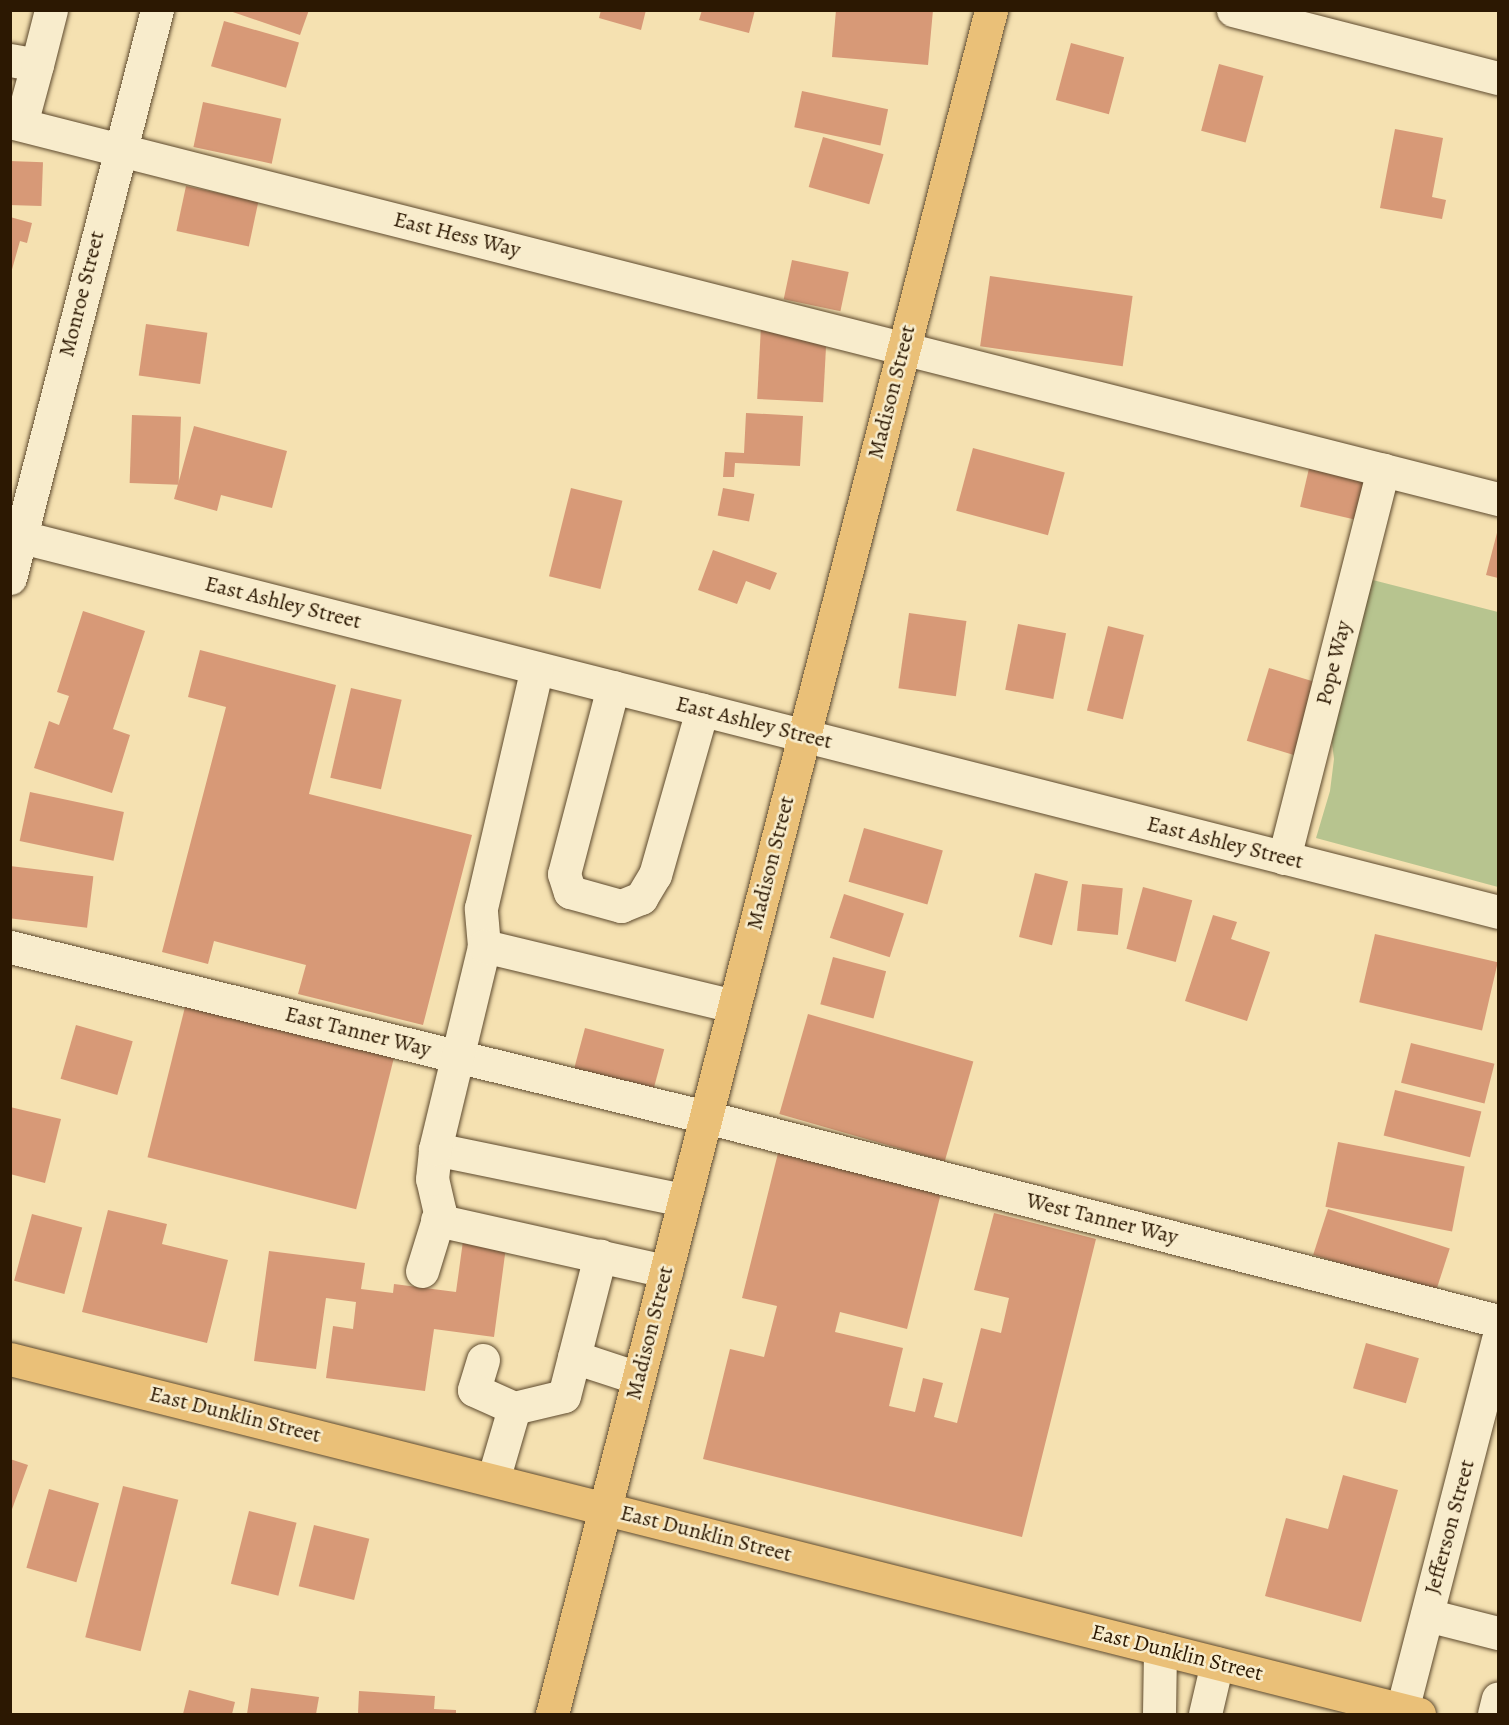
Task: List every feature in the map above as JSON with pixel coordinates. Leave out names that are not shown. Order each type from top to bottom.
[{"type":"main road","name":"Madison Street","points":[[552,1714],[991,10]]},
{"type":"main road","name":"East Dunklin Street","points":[[10,1359],[1407,1713]]},
{"type":"street","points":[[16,123],[24,63],[51,10]]},
{"type":"street","name":"Monroe Street","points":[[10,578],[16,535],[156,10]]},
{"type":"street","points":[[1233,10],[1498,78]]},
{"type":"street","name":"East Hess Way","points":[[16,123],[1498,498]]},
{"type":"street","name":"Pope Way","points":[[1284,858],[1383,469]]},
{"type":"street","name":"East Ashley Street","points":[[16,535],[1498,912]]},
{"type":"street","points":[[422,1271],[440,1213],[432,1179],[435,1149],[455,1056],[484,946],[481,908],[537,668]]},
{"type":"street","points":[[613,687],[564,874],[570,892],[621,906],[641,898],[655,875],[702,710]]},
{"type":"street","points":[[484,946],[734,1005]]},
{"type":"street","name":"East Tanner Way","points":[[10,947],[706,1117]]},
{"type":"street","name":"West Tanner Way","points":[[706,1117],[1498,1321]]},
{"type":"street","points":[[435,1149],[684,1200]]},
{"type":"street","points":[[438,1220],[666,1271]]},
{"type":"street","points":[[483,1359],[474,1390],[514,1408],[564,1396],[600,1256]]},
{"type":"street","name":"Jefferson Street","points":[[1407,1713],[1427,1615],[1498,1339]]},
{"type":"street","points":[[574,1357],[638,1378]]},
{"type":"street","points":[[493,1480],[514,1408]]},
{"type":"street","points":[[1427,1615],[1498,1634]]},
{"type":"street","points":[[1159,1714],[1160,1649]]},
{"type":"street","points":[[1205,1714],[1217,1663]]},
{"type":"street","points":[[1494,1714],[1498,1698]]},
{"type":"green space","points":[[1361,577],[1498,612],[1498,887],[1316,838],[1330,791],[1334,759],[1328,711]]},
{"type":"building","points":[[227,10],[309,10],[300,35]]},
{"type":"building","points":[[601,10],[646,10],[641,30],[599,18]]},
{"type":"building","points":[[702,10],[755,10],[749,33],[699,20]]},
{"type":"building","points":[[836,10],[933,10],[928,65],[832,57]]},
{"type":"building","points":[[224,21],[299,42],[286,88],[211,66]]},
{"type":"building","points":[[1071,43],[1124,57],[1109,114],[1056,100]]},
{"type":"building","points":[[1219,64],[1263,76],[1246,143],[1201,131]]},
{"type":"building","points":[[802,91],[888,109],[880,145],[794,127]]},
{"type":"building","points":[[203,102],[281,119],[272,164],[193,147]]},
{"type":"building","points":[[1395,129],[1443,138],[1432,197],[1446,200],[1442,219],[1380,208]]},
{"type":"building","points":[[823,137],[884,154],[869,204],[809,187]]},
{"type":"building","points":[[10,161],[43,162],[41,206],[10,205]]},
{"type":"building","points":[[186,186],[258,201],[249,246],[176,231]]},
{"type":"building","points":[[10,217],[32,223],[27,243],[20,241],[11,273]]},
{"type":"building","points":[[792,260],[849,272],[840,311],[784,299]]},
{"type":"building","points":[[990,276],[1133,296],[1123,366],[980,346]]},
{"type":"building","points":[[146,324],[207,333],[200,384],[139,375]]},
{"type":"building","points":[[761,326],[827,329],[823,402],[757,399]]},
{"type":"building","points":[[746,413],[803,416],[800,466],[735,463],[734,477],[723,477],[725,452],[744,453]]},
{"type":"building","points":[[132,415],[181,417],[179,485],[130,483]]},
{"type":"building","points":[[194,426],[287,451],[272,508],[221,495],[217,511],[174,499]]},
{"type":"building","points":[[973,448],[1065,473],[1048,535],[956,511]]},
{"type":"building","points":[[1310,464],[1366,477],[1356,520],[1300,507]]},
{"type":"building","points":[[571,488],[622,501],[600,589],[549,576]]},
{"type":"building","points":[[723,488],[754,494],[749,522],[718,515]]},
{"type":"building","points":[[1498,529],[1498,578],[1486,575]]},
{"type":"building","points":[[713,550],[777,573],[770,590],[746,581],[737,604],[698,590]]},
{"type":"building","points":[[83,611],[145,631],[113,729],[130,735],[112,793],[34,768],[49,721],[59,725],[69,696],[57,692]]},
{"type":"building","points":[[909,613],[966,621],[956,696],[898,688]]},
{"type":"building","points":[[1018,624],[1066,633],[1053,699],[1005,690]]},
{"type":"building","points":[[1108,626],[1144,635],[1123,719],[1087,710]]},
{"type":"building","points":[[200,650],[336,685],[309,794],[472,835],[423,1025],[298,994],[306,965],[214,941],[208,964],[162,952],[226,707],[188,697]]},
{"type":"building","points":[[1269,668],[1317,683],[1295,755],[1247,741]]},
{"type":"building","points":[[351,688],[402,700],[381,789],[330,778]]},
{"type":"building","points":[[30,792],[124,812],[114,861],[20,841]]},
{"type":"building","points":[[864,828],[943,851],[927,904],[849,882]]},
{"type":"building","points":[[10,866],[93,876],[87,928],[10,918]]},
{"type":"building","points":[[1035,873],[1068,881],[1052,945],[1019,937]]},
{"type":"building","points":[[1082,884],[1123,888],[1118,935],[1077,931]]},
{"type":"building","points":[[1143,887],[1192,900],[1176,962],[1126,949]]},
{"type":"building","points":[[844,894],[904,913],[890,957],[830,938]]},
{"type":"building","points":[[1213,915],[1237,922],[1231,939],[1270,952],[1247,1021],[1185,1001]]},
{"type":"building","points":[[1375,934],[1498,962],[1482,1031],[1359,1002]]},
{"type":"building","points":[[833,957],[886,971],[873,1019],[820,1004]]},
{"type":"building","points":[[186,1003],[395,1055],[356,1209],[148,1157]]},
{"type":"building","points":[[808,1014],[973,1061],[945,1161],[779,1114]]},
{"type":"building","points":[[76,1025],[133,1041],[117,1095],[61,1079]]},
{"type":"building","points":[[585,1028],[664,1049],[652,1094],[573,1072]]},
{"type":"building","points":[[1411,1043],[1494,1064],[1485,1104],[1401,1083]]},
{"type":"building","points":[[1395,1090],[1481,1112],[1470,1157],[1384,1136]]},
{"type":"building","points":[[10,1107],[61,1119],[45,1183],[10,1174]]},
{"type":"building","points":[[1338,1142],[1465,1167],[1452,1231],[1325,1207]]},
{"type":"building","points":[[779,1149],[942,1189],[907,1329],[840,1312],[835,1332],[903,1348],[889,1406],[915,1412],[923,1378],[943,1383],[934,1417],[957,1423],[981,1328],[1001,1333],[1009,1298],[974,1290],[994,1213],[1096,1239],[1022,1537],[703,1459],[730,1349],[764,1357],[777,1306],[742,1298]]},
{"type":"building","points":[[1328,1209],[1450,1249],[1435,1294],[1313,1255]]},
{"type":"building","points":[[108,1210],[167,1224],[162,1244],[228,1260],[207,1343],[82,1312]]},
{"type":"building","points":[[32,1214],[82,1227],[64,1294],[14,1281]]},
{"type":"building","points":[[463,1241],[506,1247],[494,1337],[434,1329],[425,1391],[326,1378],[333,1326],[353,1329],[356,1302],[326,1298],[316,1369],[254,1361],[269,1251],[365,1263],[361,1289],[393,1293],[394,1284],[456,1292]]},
{"type":"building","points":[[1366,1343],[1419,1358],[1406,1403],[1353,1388]]},
{"type":"building","points":[[10,1459],[28,1465],[11,1512],[10,1512]]},
{"type":"building","points":[[1343,1475],[1398,1490],[1361,1622],[1265,1596],[1286,1518],[1328,1529]]},
{"type":"building","points":[[123,1486],[178,1500],[141,1651],[85,1637]]},
{"type":"building","points":[[49,1489],[99,1503],[76,1582],[26,1568]]},
{"type":"building","points":[[249,1511],[297,1523],[278,1596],[231,1584]]},
{"type":"building","points":[[314,1525],[369,1539],[354,1600],[299,1586]]},
{"type":"building","points":[[251,1688],[319,1697],[316,1714],[247,1714]]},
{"type":"building","points":[[189,1690],[235,1702],[232,1714],[183,1714]]},
{"type":"building","points":[[359,1691],[435,1696],[434,1709],[456,1710],[456,1714],[358,1714]]}]
